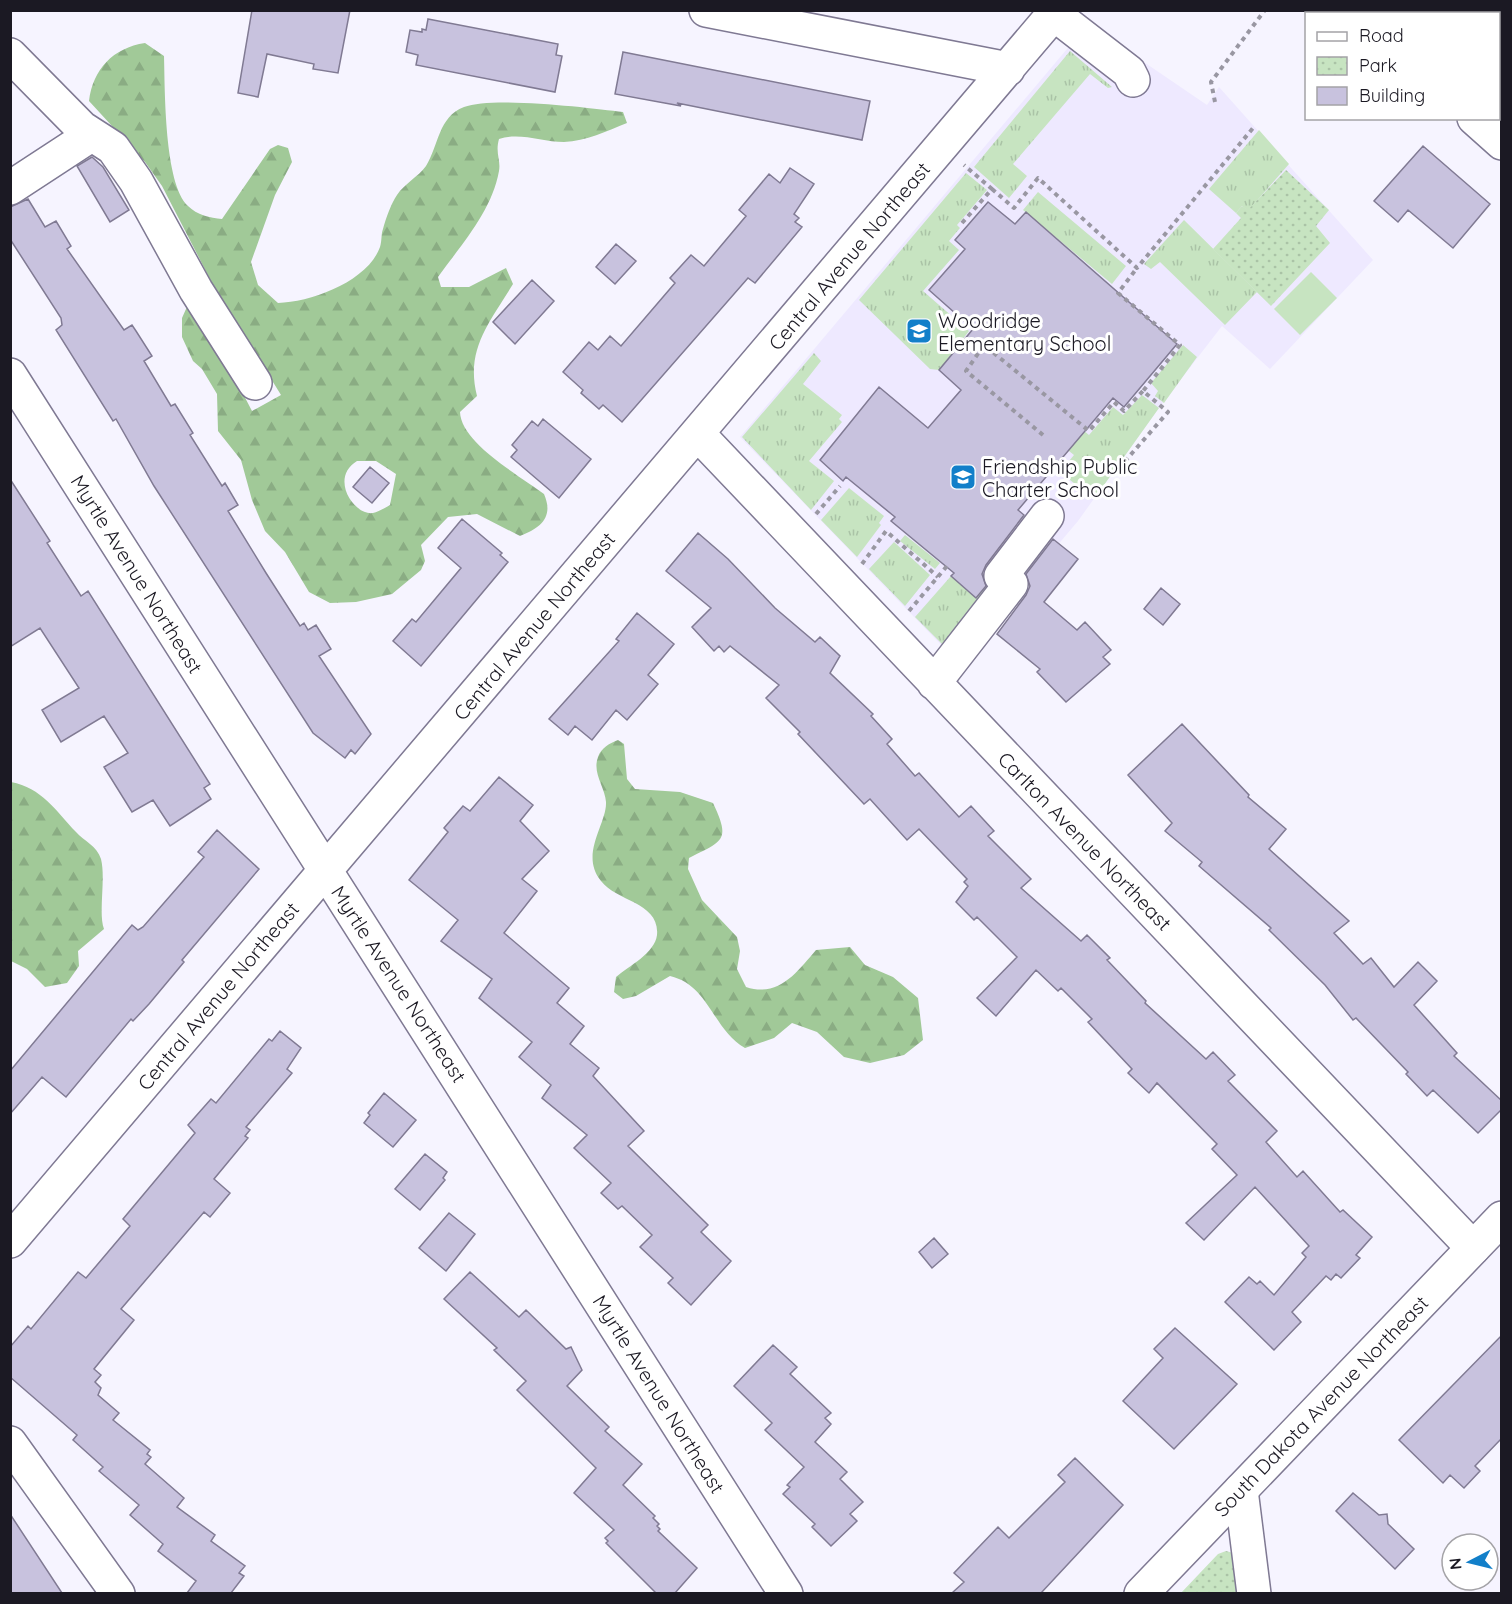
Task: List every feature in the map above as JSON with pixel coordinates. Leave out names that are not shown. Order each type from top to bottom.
[{"type":"street","points":[[727,12],[1008,69]]},
{"type":"street","name":"Central Avenue Northeast","points":[[10,1241],[1056,12]]},
{"type":"street","points":[[1056,12],[1129,72],[1134,80]]},
{"type":"street","points":[[10,55],[56,104],[92,135],[113,148],[136,181],[196,290],[255,383]]},
{"type":"street","points":[[1476,120],[1502,142]]},
{"type":"street","points":[[10,188],[92,135]]},
{"type":"street","name":"Myrtle Avenue Northeast","points":[[10,375],[786,1593]]},
{"type":"street","name":"Carlton Avenue Northeast","points":[[698,434],[1473,1248]]},
{"type":"street","points":[[934,682],[1011,584],[1001,576],[1047,516]]},
{"type":"street","name":"South Dakota Avenue Northeast","points":[[1141,1593],[1502,1218]]},
{"type":"street","points":[[10,1443],[118,1593]]},
{"type":"street","points":[[1241,1490],[1254,1593]]},
{"type":"path","points":[[1215,102],[1211,82],[1265,10]]},
{"type":"path","points":[[1043,435],[966,371],[984,345],[1089,431],[1114,402],[1124,411],[1180,345],[1118,293],[1253,128]]},
{"type":"path","points":[[963,165],[1014,208],[1038,178],[1137,268]]},
{"type":"path","points":[[962,223],[992,189]]},
{"type":"path","points":[[1113,475],[1168,412],[1143,391]]},
{"type":"path","points":[[813,517],[840,486]]},
{"type":"path","points":[[860,566],[886,531],[938,577]]},
{"type":"path","points":[[907,614],[947,566]]},
{"type":"shaded area","points":[[1088,24],[1207,105],[1219,87],[1373,260],[1270,369],[1222,326],[1161,405],[1078,521],[1018,592],[946,650],[740,437]]},
{"type":"green space","points":[[1501,11],[1501,112],[1500,12],[1398,12]]},
{"type":"green space","points":[[145,43],[164,56],[170,158],[180,195],[195,212],[222,219],[270,149],[278,145],[288,148],[292,162],[275,195],[251,262],[258,285],[278,303],[307,299],[322,294],[364,270],[374,259],[380,247],[384,225],[395,199],[403,187],[426,166],[449,117],[464,107],[478,104],[518,103],[623,112],[627,123],[580,140],[556,142],[523,137],[499,139],[499,171],[490,200],[475,227],[438,277],[441,287],[469,287],[506,268],[513,284],[488,324],[477,350],[474,379],[477,396],[460,412],[463,424],[481,447],[544,494],[547,509],[544,521],[520,536],[477,514],[448,517],[421,545],[425,561],[421,570],[392,594],[356,602],[330,603],[309,592],[285,552],[265,531],[252,500],[241,460],[218,431],[217,394],[202,369],[193,361],[182,337],[182,318],[190,300],[215,340],[252,411],[281,395],[212,283],[162,186],[145,162],[89,101],[95,79],[106,62],[114,55]],"holes":[[[357,461],[376,461],[396,474],[390,505],[373,513],[359,509],[352,502],[347,494],[345,477],[349,468]]]},
{"type":"green space","points":[[1070,51],[1112,87],[1108,88],[1090,74],[1013,164],[1027,176],[1009,198],[974,167]]},
{"type":"green space","points":[[1259,130],[1289,164],[1248,211],[1242,206],[1236,213],[1209,189]]},
{"type":"green space","points":[[1286,170],[1329,210],[1316,226],[1330,243],[1271,306],[1213,249],[1241,218],[1236,213],[1242,206],[1248,210]]},
{"type":"green space","points":[[966,173],[987,190],[957,225],[960,228],[949,241],[959,250],[923,291],[969,331],[939,370],[930,369],[859,300]]},
{"type":"green space","points":[[1038,192],[1126,266],[1112,284],[1023,210]]},
{"type":"green space","points":[[1184,220],[1257,292],[1225,325],[1160,262],[1151,269],[1144,264]]},
{"type":"green space","points":[[1311,272],[1337,298],[1300,335],[1274,309]]},
{"type":"green space","points":[[1183,345],[1197,357],[1164,403],[1155,396],[1158,391],[1151,383]]},
{"type":"green space","points":[[814,353],[821,361],[803,384],[842,415],[839,419],[842,422],[809,461],[834,481],[811,510],[742,437]]},
{"type":"green space","points":[[1007,366],[1089,435],[1113,407],[1123,415],[1142,395],[1159,408],[1094,499],[1060,472],[1074,455],[983,383]]},
{"type":"green space","points":[[849,488],[884,516],[879,523],[881,525],[857,557],[821,520]]},
{"type":"green space","points":[[905,535],[940,563],[935,569],[900,541]]},
{"type":"green space","points":[[894,542],[930,575],[905,606],[869,569]]},
{"type":"green space","points":[[996,575],[947,649],[915,617],[951,576],[976,598]]},
{"type":"green space","points":[[618,740],[624,744],[627,779],[635,789],[680,792],[713,803],[722,825],[722,833],[710,848],[689,858],[688,869],[702,900],[737,937],[740,951],[737,969],[746,987],[768,989],[778,986],[794,974],[816,950],[850,947],[865,965],[893,977],[918,998],[923,1040],[904,1055],[870,1063],[844,1057],[817,1032],[792,1023],[774,1038],[745,1048],[725,1030],[694,989],[683,981],[670,976],[636,996],[623,999],[614,992],[616,977],[652,948],[657,935],[656,924],[652,916],[645,909],[608,888],[595,871],[593,850],[606,802],[597,763],[599,754],[604,748]]},
{"type":"green space","points":[[11,782],[40,795],[93,847],[101,859],[104,929],[78,951],[79,966],[67,983],[45,987],[27,969],[11,961]]},
{"type":"green space","points":[[1226,1551],[1233,1553],[1243,1593],[1180,1594],[1218,1554]]},
{"type":"building","points":[[252,10],[350,10],[338,73],[313,69],[314,64],[267,54],[258,97],[238,93]]},
{"type":"building","points":[[428,19],[558,44],[556,55],[562,56],[555,92],[416,65],[418,55],[406,52],[410,30],[422,32],[422,29],[426,30]]},
{"type":"building","points":[[623,52],[870,101],[862,140],[677,103],[681,106],[615,94]]},
{"type":"building","points":[[1423,146],[1490,204],[1453,248],[1408,210],[1398,222],[1374,201]]},
{"type":"building","points":[[92,157],[103,167],[129,210],[110,222],[77,166]]},
{"type":"building","points":[[790,168],[814,184],[794,214],[799,218],[795,222],[802,227],[755,283],[748,278],[622,422],[603,405],[599,409],[563,372],[589,342],[598,350],[610,336],[621,346],[675,283],[670,278],[691,255],[704,266],[746,216],[739,210],[769,174],[780,183]]},
{"type":"building","points":[[28,199],[45,227],[56,221],[71,246],[67,249],[124,330],[132,325],[152,356],[144,361],[171,406],[175,404],[193,433],[190,435],[222,486],[225,483],[238,505],[228,511],[266,573],[300,626],[304,623],[308,630],[316,625],[331,649],[319,656],[371,734],[355,754],[351,750],[345,758],[313,733],[154,486],[116,419],[113,421],[56,330],[62,325],[61,318],[10,239],[10,207]]},
{"type":"building","points":[[988,202],[1015,224],[1026,212],[1177,344],[1124,407],[1113,398],[1018,510],[1024,515],[986,565],[982,574],[986,586],[976,598],[951,576],[954,573],[891,521],[895,517],[846,477],[843,481],[820,460],[879,387],[928,428],[961,390],[939,370],[973,329],[929,290],[965,249],[955,240]]},
{"type":"building","points":[[616,244],[636,261],[615,284],[596,267]]},
{"type":"building","points":[[532,280],[554,301],[515,344],[493,322]]},
{"type":"building","points":[[543,419],[591,459],[559,498],[511,457],[517,450],[512,445],[532,421],[538,426]]},
{"type":"building","points":[[370,467],[389,483],[372,503],[353,487]]},
{"type":"building","points":[[10,479],[50,541],[47,543],[81,596],[88,591],[210,784],[204,788],[211,799],[170,826],[153,800],[132,812],[104,767],[128,753],[104,716],[61,742],[42,710],[79,688],[40,628],[10,647]]},
{"type":"building","points":[[462,519],[502,553],[500,555],[508,562],[421,666],[393,641],[412,619],[416,622],[461,568],[438,548]]},
{"type":"building","points":[[698,533],[728,559],[775,608],[815,642],[820,637],[840,656],[830,673],[873,714],[871,716],[892,739],[887,744],[915,776],[919,773],[959,817],[971,806],[994,831],[988,836],[1031,879],[1021,888],[1081,941],[1087,935],[1110,958],[1107,960],[1146,1001],[1145,1003],[1206,1059],[1213,1052],[1235,1075],[1228,1081],[1277,1131],[1266,1142],[1297,1177],[1303,1171],[1340,1212],[1343,1210],[1372,1237],[1356,1255],[1360,1258],[1341,1278],[1336,1274],[1331,1280],[1326,1276],[1292,1312],[1301,1322],[1274,1350],[1225,1302],[1249,1277],[1257,1284],[1260,1281],[1274,1295],[1306,1257],[1302,1253],[1309,1246],[1255,1187],[1204,1240],[1186,1223],[1237,1175],[1212,1149],[1217,1144],[1157,1083],[1149,1093],[1128,1073],[1132,1069],[1088,1022],[1092,1019],[1061,988],[1058,991],[1036,970],[996,1016],[977,998],[1017,957],[977,917],[974,920],[956,902],[968,886],[964,882],[967,879],[919,829],[907,840],[870,799],[864,804],[798,734],[800,732],[766,698],[779,685],[730,646],[724,652],[719,646],[714,651],[692,627],[711,608],[666,571]]},
{"type":"building","points":[[1053,539],[1078,559],[1044,602],[1077,630],[1085,622],[1111,650],[1103,657],[1110,664],[1066,702],[1037,672],[1040,669],[997,634],[1026,595],[1030,586],[1026,574]]},
{"type":"building","points":[[1161,588],[1180,604],[1163,625],[1144,609]]},
{"type":"building","points":[[637,613],[674,644],[648,675],[658,684],[627,720],[616,710],[592,740],[575,726],[568,735],[549,719],[619,641],[616,639]]},
{"type":"building","points":[[1182,724],[1249,795],[1248,797],[1286,829],[1269,849],[1349,921],[1334,933],[1363,964],[1371,958],[1394,987],[1418,962],[1437,981],[1414,1005],[1457,1053],[1454,1056],[1502,1101],[1502,1109],[1478,1133],[1433,1090],[1427,1096],[1406,1074],[1408,1072],[1356,1018],[1353,1020],[1325,985],[1269,930],[1271,928],[1199,866],[1202,862],[1165,831],[1172,823],[1128,775]]},
{"type":"building","points":[[499,777],[533,805],[520,821],[549,851],[522,879],[537,891],[504,933],[569,988],[557,1003],[584,1026],[570,1044],[599,1068],[593,1076],[644,1131],[628,1146],[708,1225],[701,1232],[731,1261],[691,1305],[668,1283],[673,1278],[640,1247],[652,1235],[622,1206],[618,1209],[601,1193],[611,1183],[574,1148],[587,1135],[542,1098],[551,1085],[519,1057],[532,1042],[479,998],[492,979],[441,941],[458,920],[409,880],[448,832],[444,828],[463,806],[470,811]]},
{"type":"building","points":[[217,830],[259,869],[182,960],[184,962],[149,1004],[133,1021],[131,1019],[66,1097],[42,1077],[10,1114],[10,1071],[132,925],[138,930],[143,927],[204,857],[198,852]]},
{"type":"building","points":[[280,1031],[301,1048],[287,1069],[292,1073],[246,1127],[250,1130],[245,1136],[248,1138],[214,1179],[230,1193],[210,1217],[204,1212],[121,1309],[134,1320],[94,1369],[101,1375],[95,1382],[101,1388],[98,1395],[119,1413],[113,1420],[150,1450],[147,1454],[151,1457],[145,1464],[184,1498],[177,1507],[215,1535],[211,1541],[245,1566],[239,1573],[244,1576],[231,1593],[187,1593],[196,1581],[158,1551],[163,1544],[130,1515],[139,1505],[99,1471],[103,1467],[73,1440],[77,1435],[10,1377],[10,1347],[28,1326],[31,1329],[78,1272],[86,1278],[130,1226],[123,1219],[195,1133],[188,1125],[211,1099],[216,1103],[269,1039],[272,1041]]},
{"type":"building","points":[[384,1093],[416,1120],[393,1147],[364,1123],[370,1115],[368,1113]]},
{"type":"building","points":[[425,1154],[447,1172],[443,1178],[445,1180],[420,1210],[395,1189]]},
{"type":"building","points":[[449,1213],[475,1234],[446,1271],[419,1248]]},
{"type":"building","points":[[934,1238],[948,1254],[932,1268],[919,1252]]},
{"type":"building","points":[[470,1272],[519,1317],[526,1310],[566,1349],[571,1347],[582,1370],[567,1386],[609,1427],[605,1431],[642,1464],[623,1485],[655,1516],[653,1518],[659,1524],[657,1526],[660,1529],[658,1531],[697,1568],[675,1593],[656,1593],[606,1543],[608,1541],[605,1538],[614,1530],[574,1493],[596,1468],[517,1390],[526,1381],[494,1350],[497,1348],[444,1299]]},
{"type":"building","points":[[1175,1328],[1237,1384],[1174,1449],[1123,1401],[1163,1358],[1154,1349]]},
{"type":"building","points":[[1502,1335],[1502,1438],[1475,1466],[1480,1471],[1464,1488],[1450,1475],[1443,1483],[1399,1440]]},
{"type":"building","points":[[773,1345],[797,1367],[790,1374],[831,1413],[825,1418],[831,1424],[815,1442],[847,1472],[840,1479],[863,1502],[850,1514],[857,1521],[831,1546],[812,1527],[815,1524],[783,1494],[790,1487],[787,1485],[804,1467],[765,1430],[772,1423],[734,1386]]},
{"type":"building","points":[[1075,1458],[1123,1505],[1041,1593],[952,1593],[964,1582],[954,1573],[998,1527],[1009,1538],[1065,1482],[1058,1475]]},
{"type":"building","points":[[1353,1493],[1379,1515],[1387,1514],[1388,1524],[1414,1549],[1395,1569],[1336,1511]]},
{"type":"building","points":[[10,1514],[62,1593],[10,1593]]},
{"type":"place","name":"Woodridge Elementary School","points":[[919,331]]},
{"type":"place","name":"Friendship Public Charter School","points":[[963,477]]}]
